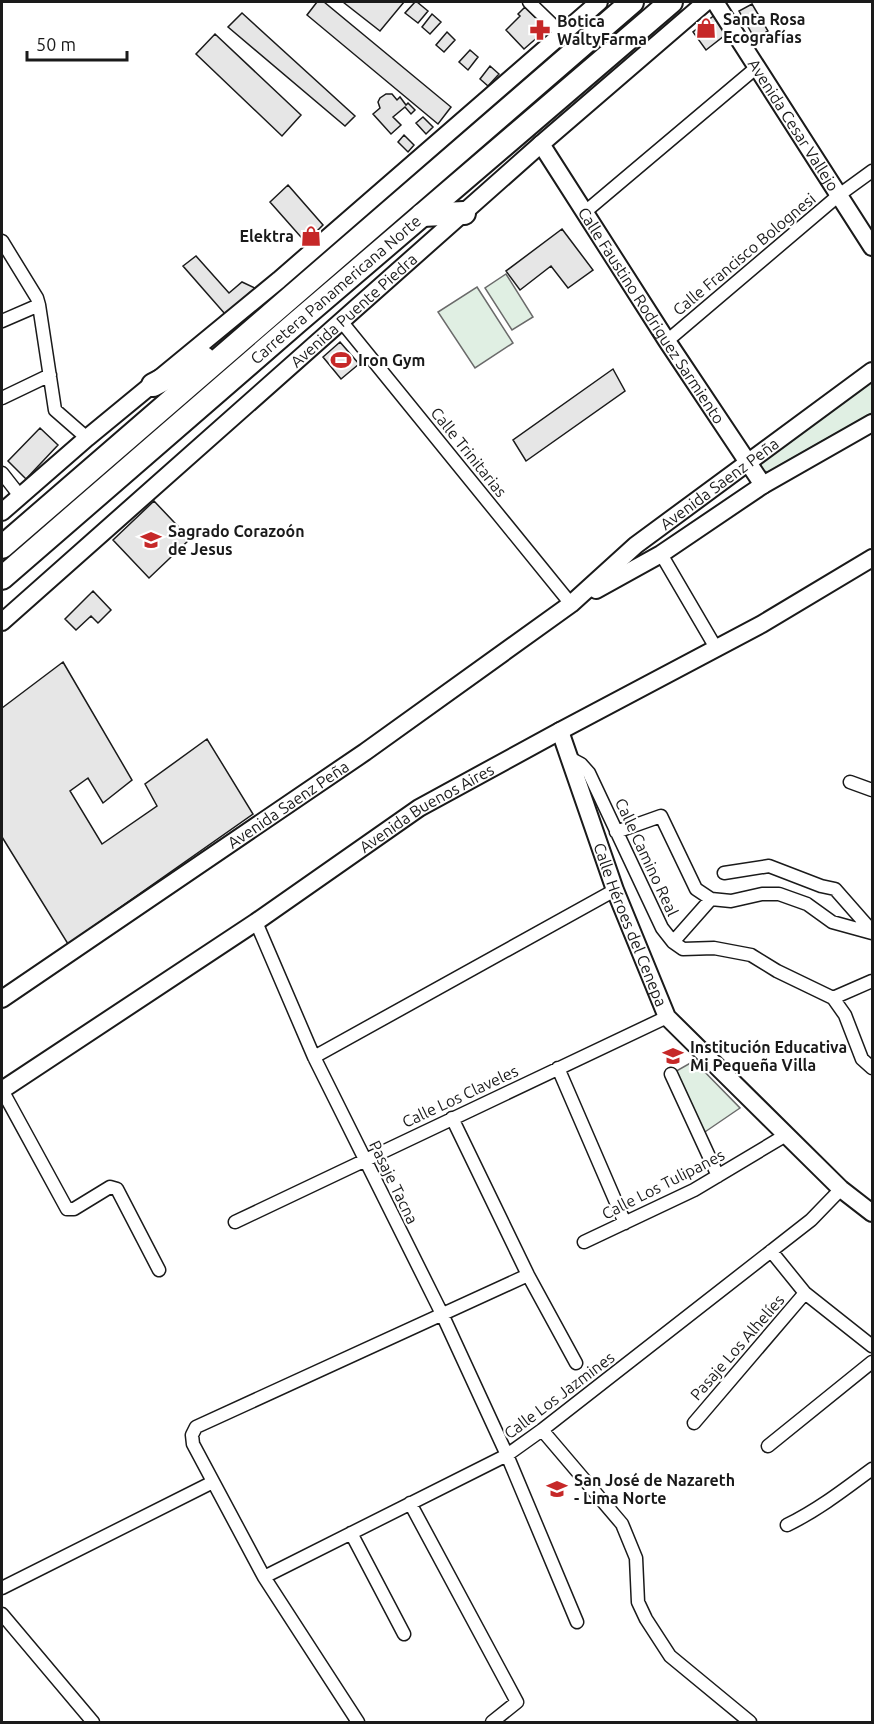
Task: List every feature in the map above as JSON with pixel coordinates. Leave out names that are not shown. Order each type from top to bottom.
[{"type":"highway","name":"Carretera Panamericana Norte","points":[[2,547],[632,2]]},
{"type":"highway","name":"Carretera Panamericana Norte","points":[[2,578],[671,2]]},
{"type":"highway","points":[[422,215],[464,213]]},
{"type":"highway","points":[[153,385],[186,369],[254,328]]},
{"type":"main road","points":[[2,512],[87,438],[279,280],[561,33],[600,2]]},
{"type":"main road","name":"Avenida Puente Piedra","points":[[2,621],[541,144],[705,2]]},
{"type":"main road","name":"Avenida Cesar Vallejo","points":[[715,2],[873,247]]},
{"type":"main road","name":"Calle Faustino Rodriguez Sarmiento","points":[[541,144],[667,341],[763,485]]},
{"type":"main road","name":"Avenida Saenz Peña","points":[[2,999],[365,752],[571,604],[636,545],[873,371]]},
{"type":"main road","name":"Avenida Saenz Peña","points":[[571,604],[661,554],[763,485],[873,423]]},
{"type":"main road","name":"Avenida Buenos Aires","points":[[2,1090],[256,922],[419,808],[762,624],[873,558]]},
{"type":"main road","name":"Calle Héroes del Cenepa","points":[[560,731],[615,890],[667,1017],[841,1189],[873,1213]]},
{"type":"street","points":[[529,2],[561,33]]},
{"type":"street","points":[[585,212],[757,67]]},
{"type":"street","name":"Calle Francisco Bolognesi","points":[[667,341],[839,195],[873,171]]},
{"type":"street","points":[[2,242],[37,298],[56,410],[87,438]]},
{"type":"street","points":[[2,321],[39,305]]},
{"type":"street","name":"Calle Trinitarias","points":[[341,321],[571,604]]},
{"type":"street","points":[[2,398],[50,375]]},
{"type":"street","points":[[2,472],[20,496]]},
{"type":"street","points":[[661,554],[716,648]]},
{"type":"street","name":"Calle Camino Real","points":[[568,757],[581,764],[589,773],[662,928],[673,942],[683,949],[714,948],[751,955],[777,971],[833,998]]},
{"type":"street","points":[[850,782],[873,790]]},
{"type":"street","points":[[616,832],[661,816],[696,889],[711,899],[731,901],[762,894],[779,894],[807,904],[832,922],[873,932]]},
{"type":"street","points":[[724,873],[769,866],[835,889],[873,932]]},
{"type":"street","points":[[314,1057],[615,890]]},
{"type":"street","points":[[673,942],[711,899]]},
{"type":"street","name":"Pasaje Tacna","points":[[256,922],[314,1057],[442,1314],[507,1455],[577,1622]]},
{"type":"street","points":[[873,981],[833,998],[845,1015],[862,1059],[873,1068]]},
{"type":"street","name":"Calle Los Claveles","points":[[235,1222],[667,1017]]},
{"type":"street","points":[[558,1068],[625,1223]]},
{"type":"street","points":[[671,1074],[718,1176]]},
{"type":"street","points":[[2,1090],[67,1209],[74,1209],[110,1187],[117,1189],[159,1270]]},
{"type":"street","points":[[452,1118],[528,1275],[576,1363]]},
{"type":"street","name":"Calle Los Tulipanes","points":[[584,1242],[694,1190],[786,1135]]},
{"type":"street","name":"Calle Los Jazmines","points":[[264,1577],[507,1455],[811,1220],[841,1189]]},
{"type":"street","points":[[771,1251],[805,1293],[873,1346]]},
{"type":"street","points":[[358,1722],[264,1577],[193,1444],[192,1435],[196,1427],[528,1275]]},
{"type":"street","name":"Pasaje Los Alhelíes","points":[[693,1423],[805,1293]]},
{"type":"street","points":[[768,1446],[873,1362]]},
{"type":"street","points":[[542,1430],[622,1524],[636,1558],[638,1602],[670,1656],[750,1722]]},
{"type":"street","points":[[787,1525],[828,1502],[873,1469]]},
{"type":"street","points":[[2,1588],[213,1482]]},
{"type":"street","points":[[410,1503],[517,1702],[492,1722]]},
{"type":"street","points":[[351,1533],[404,1634]]},
{"type":"street","points":[[2,1614],[93,1722]]},
{"type":"green space","points":[[506,274],[533,317],[512,330],[485,288]]},
{"type":"green space","points":[[477,287],[513,343],[475,368],[438,312]]},
{"type":"green space","points":[[872,380],[872,413],[768,472],[763,471],[759,466],[760,461]]},
{"type":"green space","points":[[694,1061],[740,1108],[699,1136],[671,1074]]},
{"type":"building","points":[[317,2],[324,2],[451,107],[438,124],[307,15]]},
{"type":"building","points":[[343,2],[404,2],[380,31]]},
{"type":"building","points":[[415,2],[428,11],[418,23],[405,13]]},
{"type":"building","points":[[752,4],[768,31],[755,39],[739,11]]},
{"type":"building","points":[[525,7],[547,29],[524,49],[506,30],[520,16],[518,14]]},
{"type":"building","points":[[242,13],[355,116],[345,126],[228,27]]},
{"type":"building","points":[[432,14],[441,22],[430,34],[422,27]]},
{"type":"building","points":[[716,14],[729,32],[706,50],[693,32]]},
{"type":"building","points":[[447,32],[455,40],[444,52],[436,45]]},
{"type":"building","points":[[215,34],[301,115],[282,136],[196,54]]},
{"type":"building","points":[[470,50],[478,57],[468,70],[459,62]]},
{"type":"building","points":[[490,66],[499,74],[488,86],[480,79]]},
{"type":"building","points":[[386,94],[392,94],[397,100],[400,97],[406,105],[408,103],[415,110],[411,114],[405,107],[393,117],[401,125],[391,134],[373,114],[380,108],[378,102],[380,98]]},
{"type":"building","points":[[423,117],[433,127],[426,134],[416,123]]},
{"type":"building","points":[[404,135],[414,145],[408,152],[398,142]]},
{"type":"building","points":[[288,185],[323,225],[318,230],[321,233],[308,245],[270,202]]},
{"type":"building","points":[[562,229],[593,270],[568,288],[551,266],[520,290],[506,271]]},
{"type":"building","points":[[196,256],[229,293],[242,282],[255,288],[225,314],[183,266]]},
{"type":"building","name":"Iron Gym","points":[[340,342],[359,364],[341,379],[323,357]]},
{"type":"building","points":[[613,369],[625,391],[526,461],[513,440]]},
{"type":"building","points":[[40,428],[58,445],[26,479],[8,461]]},
{"type":"building","name":"Sagrado Corazoón de Jesus","points":[[154,501],[190,539],[149,578],[113,540]]},
{"type":"building","points":[[93,591],[111,610],[98,623],[91,616],[76,630],[65,619]]},
{"type":"building","points":[[63,662],[132,780],[103,803],[88,778],[70,791],[102,844],[157,806],[145,784],[207,739],[253,814],[68,944],[2,837],[2,708]]},
{"type":"place","name":"Santa Rosa Ecografías","points":[[706,28]]},
{"type":"place","name":"Botica WaltyFarma","points":[[540,30]]},
{"type":"place","name":"Elektra","points":[[311,236]]},
{"type":"place","name":"Iron Gym","points":[[341,360]]},
{"type":"place","name":"Sagrado Corazoón de Jesus","points":[[151,540]]},
{"type":"place","name":"Institución Educativa Mi Pequeña Villa","points":[[673,1056]]},
{"type":"place","name":"San José de Nazareth - Lima Norte","points":[[557,1489]]}]
